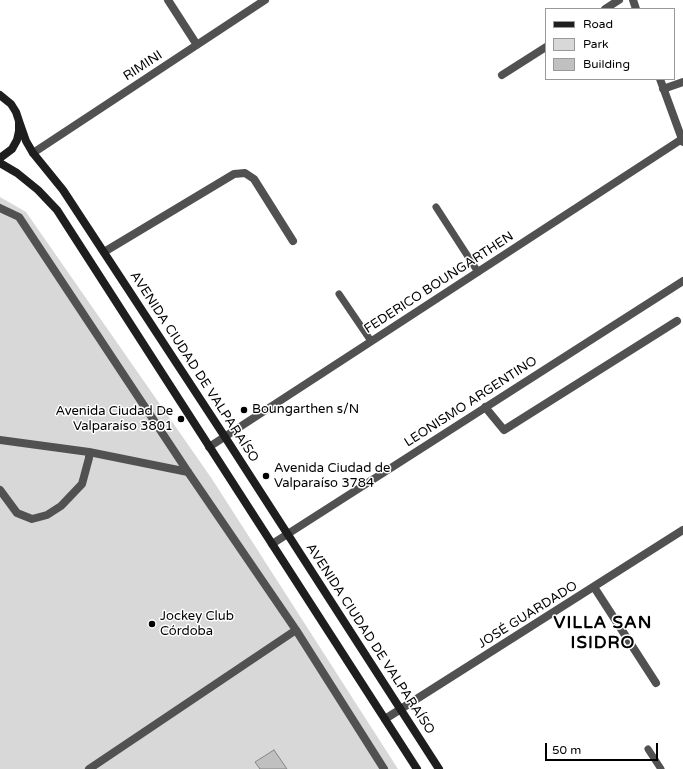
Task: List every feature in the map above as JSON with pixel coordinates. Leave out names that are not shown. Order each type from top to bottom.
[{"type":"main road","name":"AVENIDA CIUDAD DE VALPARAÍSO","points":[[0,95],[11,104],[16,112],[26,140],[33,153],[63,190],[104,252],[439,769]]},
{"type":"main road","points":[[0,158],[12,149],[17,140],[19,121]]},
{"type":"main road","points":[[0,163],[33,186],[56,210],[417,769]]},
{"type":"street","points":[[168,0],[197,45]]},
{"type":"street","name":"RIMINI","points":[[33,153],[265,0]]},
{"type":"street","points":[[607,8],[619,0]]},
{"type":"street","points":[[502,75],[545,48]]},
{"type":"street","points":[[660,80],[682,141]]},
{"type":"street","points":[[663,89],[683,82]]},
{"type":"street","name":"FEDERICO BOUNGARTHEN","points":[[209,447],[682,141]]},
{"type":"street","points":[[104,252],[234,174],[245,173],[254,179],[293,241]]},
{"type":"street","points":[[0,208],[19,217],[188,472],[296,630],[384,769]]},
{"type":"street","name":"LEONISMO ARGENTINO","points":[[272,544],[683,281]]},
{"type":"street","points":[[485,408],[504,430],[677,321]]},
{"type":"street","points":[[0,440],[89,452],[188,472]]},
{"type":"street","points":[[0,490],[17,513],[32,519],[47,514],[61,506],[82,484],[89,458],[89,452]]},
{"type":"street","name":"JOSÉ GUARDADO","points":[[385,719],[683,530]]},
{"type":"street","points":[[594,587],[656,683]]},
{"type":"street","points":[[89,769],[296,630]]},
{"type":"lane","points":[[436,207],[478,272]]},
{"type":"lane","points":[[339,294],[372,341]]},
{"type":"lane","points":[[648,749],[661,769]]},
{"type":"green space","name":"Jockey Club Córdoba","points":[[0,197],[26,212],[212,479],[398,769],[0,769]]},
{"type":"building","points":[[274,750],[287,769],[260,769],[255,762]]},
{"type":"place","name":"Boungarthen s/N","points":[[244,410]]},
{"type":"place","name":"Avenida Ciudad De Valparaíso 3801","points":[[181,419]]},
{"type":"place","name":"Avenida Ciudad de Valparaíso 3784","points":[[266,476]]},
{"type":"place","name":"Jockey Club Córdoba","points":[[152,624]]},
{"type":"district","name":"VILLA SAN ISIDRO","points":[[603,634]]}]
